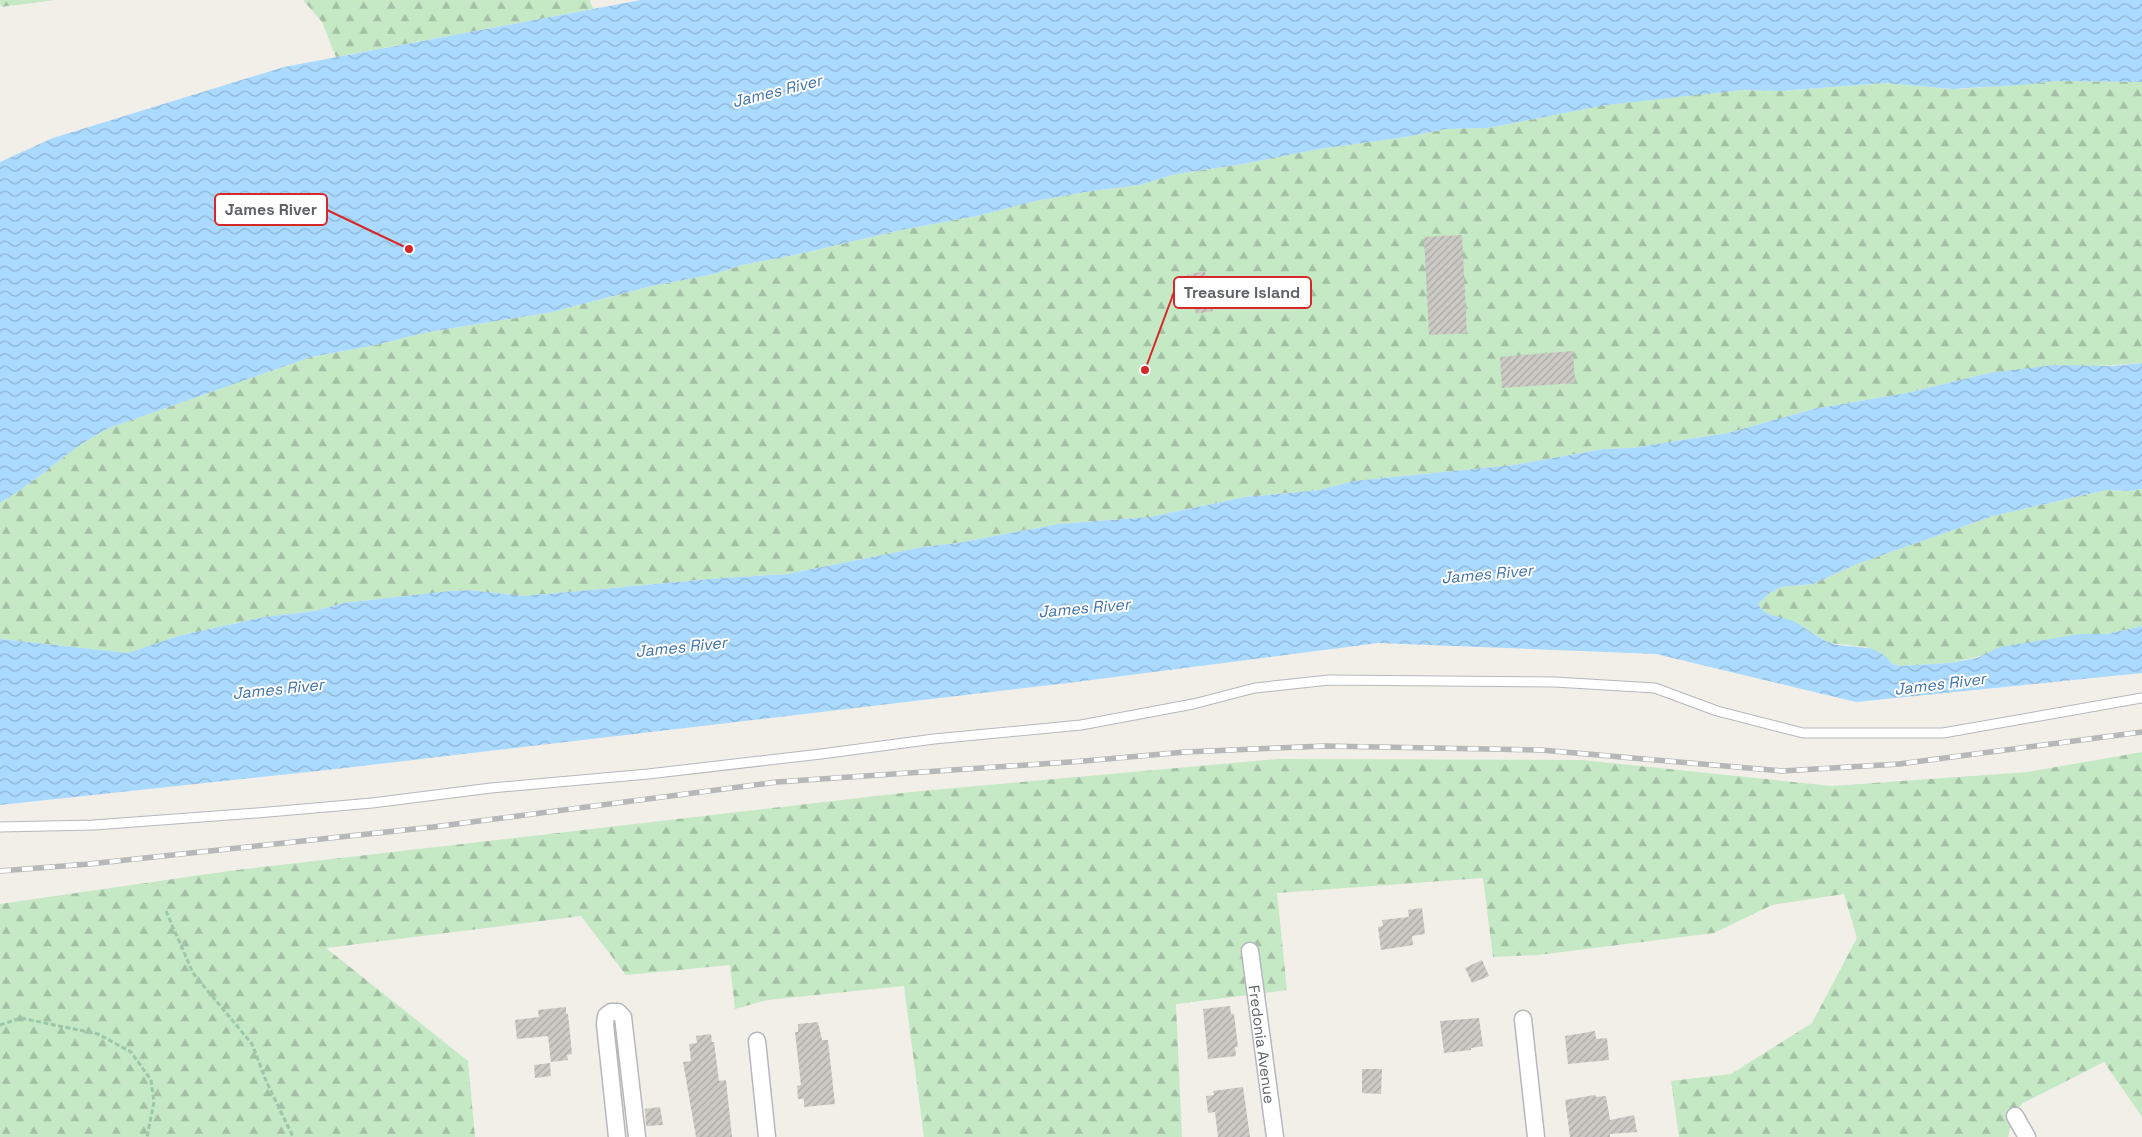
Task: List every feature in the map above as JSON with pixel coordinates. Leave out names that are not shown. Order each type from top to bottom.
[{"type":"street","name":"Fredonia Avenue","points":[[1250,951],[1275,1137]]},
{"type":"street","points":[[617,1137],[604,1024],[606,1016],[611,1012],[618,1012],[623,1017],[637,1137]]},
{"type":"street","points":[[1523,1019],[1536,1137]]},
{"type":"street","points":[[757,1041],[767,1137]]},
{"type":"street","points":[[2016,1116],[2027,1137]]},
{"type":"lane","points":[[0,826],[94,825],[257,814],[490,788],[648,774],[934,739],[1081,725],[1193,704],[1255,688],[1329,680],[1554,682],[1655,688],[1717,711],[1803,732],[1944,733],[2142,698]]},
{"type":"path","points":[[166,911],[193,973],[252,1044],[267,1083],[293,1137]]},
{"type":"path","points":[[0,1025],[21,1018],[98,1034],[131,1052],[151,1080],[154,1102],[147,1137]]},
{"type":"green space","points":[[0,0],[55,0],[1,7]]},
{"type":"green space","points":[[303,0],[590,0],[593,9],[336,57],[322,22]]},
{"type":"green space","points":[[2056,81],[2142,82],[2142,363],[1989,373],[1907,393],[1813,409],[1728,433],[1632,448],[1603,449],[1514,465],[1354,481],[1319,490],[1245,497],[1150,517],[1058,524],[958,543],[923,547],[787,574],[721,578],[524,596],[469,590],[450,591],[343,603],[315,611],[264,617],[178,636],[128,653],[0,639],[0,503],[80,445],[109,428],[311,357],[376,345],[423,333],[552,312],[652,286],[714,274],[742,265],[799,254],[901,230],[977,216],[1036,201],[1139,185],[1176,174],[1243,164],[1319,149],[1406,137],[1446,129],[1488,128],[1606,105],[1742,90],[1781,91],[1884,83],[1952,89]]},
{"type":"green space","points":[[2142,489],[2142,626],[2107,634],[2080,634],[1949,663],[1900,666],[1892,664],[1866,647],[1829,643],[1800,625],[1763,612],[1758,604],[1770,593],[1782,587],[1813,584],[1857,564],[1993,516],[2106,490],[2129,491]]},
{"type":"green space","points":[[2142,752],[2142,1117],[2104,1062],[2023,1103],[2014,1113],[2008,1137],[1679,1137],[1671,1081],[1731,1074],[1812,1023],[1857,938],[1844,894],[1772,905],[1714,933],[1538,955],[1493,957],[1483,878],[1277,893],[1287,990],[1176,1004],[1182,1137],[924,1137],[904,986],[767,1000],[735,1009],[730,965],[626,975],[581,916],[326,948],[468,1061],[475,1137],[0,1137],[0,904],[229,871],[911,792],[1277,759],[1582,760],[1832,786],[2028,772]]},
{"type":"water","name":"James River","points":[[641,0],[2142,0],[2142,82],[2056,81],[1952,89],[1884,83],[1781,91],[1742,90],[1606,105],[1488,128],[1446,129],[1176,174],[1139,185],[1036,201],[977,216],[901,230],[799,254],[742,265],[714,274],[652,286],[552,312],[423,333],[376,345],[311,357],[109,428],[80,445],[0,503],[0,162],[53,138],[284,67]]},
{"type":"water","name":"James River","points":[[2142,363],[2142,489],[2129,491],[2106,490],[1993,516],[1857,564],[1813,584],[1782,587],[1770,593],[1758,604],[1771,615],[1793,621],[1828,642],[1836,645],[1870,649],[1886,657],[1892,664],[1900,666],[1949,663],[1977,658],[2000,647],[2080,634],[2107,634],[2142,626],[2142,673],[1856,702],[1656,654],[1378,643],[1068,683],[336,769],[0,805],[0,639],[128,653],[178,636],[264,617],[315,611],[343,603],[450,591],[469,590],[524,596],[721,578],[787,574],[923,547],[958,543],[1058,524],[1150,517],[1245,497],[1319,490],[1354,481],[1514,465],[1603,449],[1632,448],[1728,433],[1813,409],[1907,393],[1989,373],[2054,365],[2111,366]]},
{"type":"building","points":[[1462,235],[1467,333],[1429,335],[1424,237]]},
{"type":"building","points":[[1205,271],[1213,311],[1196,314],[1187,275]]},
{"type":"building","points":[[1573,351],[1575,383],[1502,388],[1500,357]]},
{"type":"building","points":[[1422,908],[1425,934],[1412,936],[1413,945],[1381,950],[1378,927],[1383,926],[1382,920],[1409,917],[1408,910]]},
{"type":"building","points":[[1482,960],[1489,976],[1472,983],[1465,968]]},
{"type":"building","points":[[1230,1006],[1231,1014],[1234,1014],[1238,1047],[1235,1047],[1236,1056],[1208,1059],[1203,1009]]},
{"type":"building","points":[[566,1007],[572,1054],[567,1055],[568,1060],[551,1062],[548,1036],[517,1039],[515,1020],[539,1017],[538,1010]]},
{"type":"building","points":[[1479,1018],[1483,1046],[1471,1048],[1471,1050],[1444,1053],[1440,1021]]},
{"type":"building","points":[[818,1022],[822,1040],[828,1040],[835,1104],[804,1107],[804,1099],[798,1099],[797,1086],[801,1085],[795,1032],[798,1032],[798,1024]]},
{"type":"building","points":[[1595,1031],[1596,1039],[1607,1038],[1609,1060],[1568,1064],[1565,1036]]},
{"type":"building","points":[[711,1034],[712,1042],[714,1042],[719,1081],[726,1080],[732,1137],[696,1137],[683,1062],[691,1061],[689,1044],[697,1043],[696,1036]]},
{"type":"building","points":[[550,1063],[551,1076],[535,1078],[534,1065]]},
{"type":"building","points":[[1362,1069],[1382,1069],[1381,1094],[1362,1093]]},
{"type":"building","points":[[1243,1087],[1250,1137],[1218,1137],[1215,1112],[1208,1113],[1206,1096],[1214,1095],[1213,1091]]},
{"type":"building","points":[[1595,1095],[1596,1097],[1606,1096],[1610,1120],[1634,1115],[1637,1132],[1610,1134],[1610,1137],[1570,1137],[1565,1100]]},
{"type":"building","points":[[660,1107],[663,1125],[646,1126],[645,1109]]},
{"type":"railway","points":[[0,871],[89,864],[433,827],[777,782],[1084,761],[1185,752],[1325,746],[1541,750],[1782,771],[1899,764],[2142,732]]},
{"type":"place","name":"James River","points":[[409,249]]},
{"type":"place","name":"Treasure Island","points":[[1145,370]]}]
